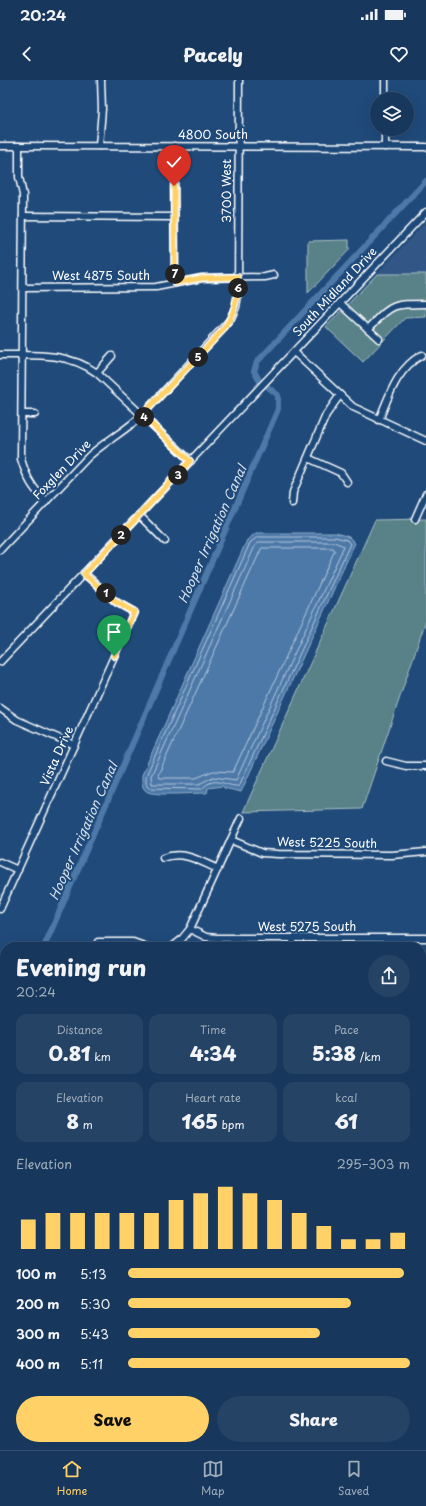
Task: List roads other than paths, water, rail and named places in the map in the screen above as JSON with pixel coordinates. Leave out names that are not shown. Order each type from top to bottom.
[{"type":"street","points":[[99,146],[102,109],[100,80]]},
{"type":"street","name":"3700 West","points":[[238,277],[239,80]]},
{"type":"street","points":[[385,80],[385,92]]},
{"type":"street","points":[[385,136],[385,147]]},
{"type":"street","name":"4800 South","points":[[0,146],[426,147]]},
{"type":"street","points":[[19,146],[19,177],[23,195],[21,459],[26,476],[32,488],[46,502]]},
{"type":"street","points":[[174,146],[175,283]]},
{"type":"street","name":"South Midland Drive","points":[[0,662],[426,212]]},
{"type":"street","points":[[23,216],[174,217]]},
{"type":"street","name":"West 4875 South","points":[[23,288],[156,287],[202,278],[265,277],[274,275]]},
{"type":"street","name":"Foxglen Drive","points":[[0,550],[98,448],[127,430],[142,415],[230,320],[236,307],[238,277]]},
{"type":"street","points":[[340,303],[380,339]]},
{"type":"street","points":[[368,329],[390,308],[396,305],[426,304]]},
{"type":"street","points":[[294,352],[353,407],[426,441]]},
{"type":"street","points":[[0,354],[62,357],[86,365],[98,373],[190,461]]},
{"type":"street","points":[[379,420],[396,381],[412,361],[422,355]]},
{"type":"street","points":[[98,373],[112,356]]},
{"type":"street","points":[[292,503],[293,492],[326,415],[340,396]]},
{"type":"street","points":[[22,414],[35,414]]},
{"type":"street","points":[[308,458],[341,473],[347,482]]},
{"type":"street","points":[[415,520],[426,494]]},
{"type":"street","points":[[139,515],[165,541]]},
{"type":"street","name":"Vista Drive","points":[[0,908],[134,612],[116,602],[84,574]]},
{"type":"street","points":[[0,708],[17,720],[74,745]]},
{"type":"street","points":[[386,762],[406,766],[426,766]]},
{"type":"street","points":[[178,942],[190,929],[241,818]]},
{"type":"street","name":"West 5225 South","points":[[231,840],[262,853],[278,854],[392,855],[426,852]]},
{"type":"street","points":[[163,858],[172,854],[184,854],[218,869]]},
{"type":"street","points":[[0,862],[18,870]]},
{"type":"street","name":"West 5275 South","points":[[190,929],[206,937],[217,938],[426,938]]},
{"type":"street","points":[[98,942],[133,942]]},
{"type":"water","points":[[256,533],[336,533],[349,537],[355,543],[241,792],[224,788],[223,786],[208,788],[207,793],[167,794],[148,792],[143,787],[142,775],[247,540]]},
{"type":"waterway","name":"Hooper Irrigation Canal","points":[[46,942],[278,409],[278,395],[259,380],[254,371],[257,362],[426,181]]}]
